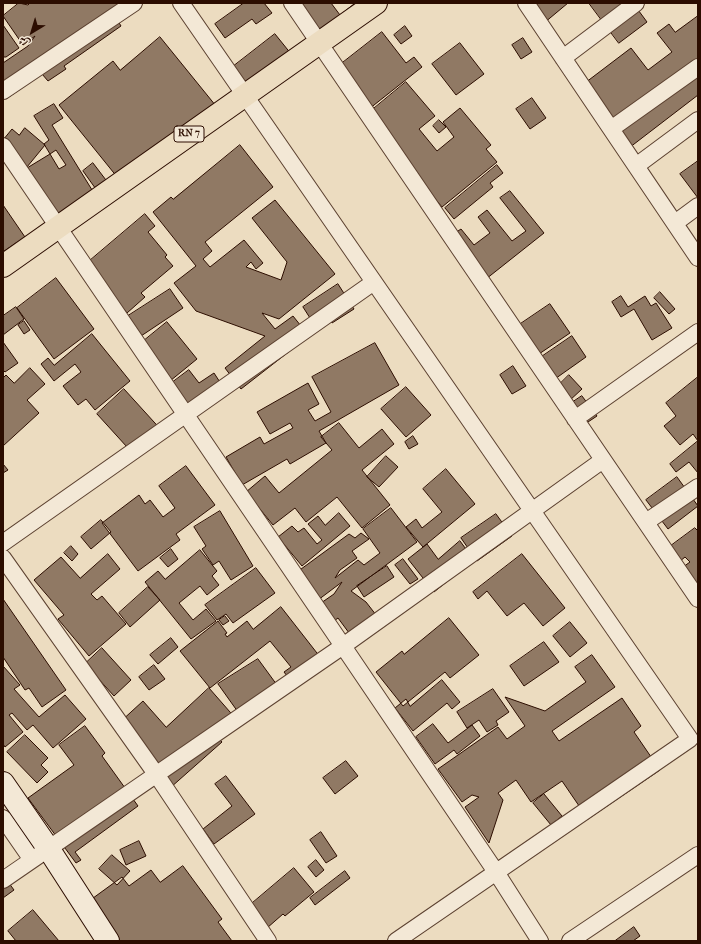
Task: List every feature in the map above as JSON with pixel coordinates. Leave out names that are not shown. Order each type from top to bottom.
[{"type":"main road","name":"RN 7","points":[[3,266],[375,4]]},
{"type":"main road","points":[[3,783],[40,854],[108,941]]},
{"type":"street","points":[[3,91],[134,3]]},
{"type":"street","points":[[181,3],[532,511],[694,737],[396,941]]},
{"type":"street","points":[[292,3],[698,599]]},
{"type":"street","points":[[526,3],[698,258]]},
{"type":"street","points":[[563,58],[636,3]]},
{"type":"street","points":[[611,129],[698,67]]},
{"type":"street","points":[[636,166],[698,120]]},
{"type":"street","points":[[3,146],[496,872],[540,941]]},
{"type":"street","points":[[674,223],[698,206]]},
{"type":"street","points":[[3,543],[374,282]]},
{"type":"street","points":[[575,418],[698,332]]},
{"type":"street","points":[[3,880],[343,646],[603,460]]},
{"type":"street","points":[[646,522],[698,487]]},
{"type":"street","points":[[3,558],[156,774],[268,941]]},
{"type":"street","points":[[3,818],[40,854]]},
{"type":"street","points":[[570,941],[698,855]]},
{"type":"building","points":[[19,3],[28,5],[30,3],[143,3],[118,21],[121,26],[64,66],[66,69],[48,81],[42,74],[6,99],[3,95],[3,63],[28,46],[35,36],[23,45],[3,16]]},
{"type":"building","points":[[244,3],[264,3],[272,13],[256,24],[252,19],[225,38],[215,24]]},
{"type":"building","points":[[292,3],[331,3],[340,15],[354,4],[364,17],[325,47]]},
{"type":"building","points":[[528,3],[568,3],[544,23]]},
{"type":"building","points":[[589,3],[633,3],[647,22],[619,43]]},
{"type":"building","points":[[698,16],[698,95],[625,151],[577,89],[631,48],[648,70],[672,52],[657,33],[669,24],[675,32]]},
{"type":"building","points":[[3,25],[19,48],[6,57],[3,57]]},
{"type":"building","points":[[405,26],[412,36],[401,44],[394,35]]},
{"type":"building","points":[[382,32],[406,63],[414,57],[422,67],[369,109],[336,68]]},
{"type":"building","points":[[275,34],[300,65],[255,100],[230,69]]},
{"type":"building","points":[[160,37],[216,106],[126,188],[59,105],[113,61],[120,70]]},
{"type":"building","points":[[523,38],[532,52],[521,59],[512,45]]},
{"type":"building","points":[[460,43],[484,74],[456,95],[432,64]]},
{"type":"building","points":[[406,82],[435,116],[419,129],[437,151],[454,137],[443,122],[460,108],[491,145],[486,149],[497,162],[442,207],[365,116]]},
{"type":"building","points":[[532,98],[546,118],[530,129],[516,109]]},
{"type":"building","points":[[54,104],[63,118],[52,125],[97,198],[60,221],[27,168],[50,154],[44,144],[49,140],[34,116]],"holes":[[[56,150],[66,165],[59,169],[50,154]]]},
{"type":"building","points":[[439,120],[446,127],[439,133],[433,126]]},
{"type":"building","points":[[25,128],[45,145],[27,167],[3,147],[3,140],[12,129],[19,135]]},
{"type":"building","points":[[240,145],[273,187],[205,242],[212,251],[203,259],[210,267],[244,240],[263,263],[256,269],[251,262],[246,267],[281,280],[287,262],[252,218],[275,200],[335,274],[279,319],[262,313],[275,329],[293,316],[309,336],[241,389],[225,368],[265,336],[196,311],[174,283],[196,266],[153,212],[171,197],[173,199]]},
{"type":"building","points":[[698,161],[698,198],[680,174]]},
{"type":"building","points":[[93,163],[109,184],[98,192],[83,171]]},
{"type":"building","points":[[497,165],[503,173],[490,183],[493,187],[454,219],[445,208]]},
{"type":"building","points":[[510,191],[544,233],[486,279],[452,235],[461,229],[474,245],[490,233],[478,217],[487,210],[512,241],[526,231],[500,198]]},
{"type":"building","points":[[3,205],[27,240],[18,246],[16,243],[3,252]]},
{"type":"building","points":[[145,214],[155,226],[148,232],[167,255],[165,257],[173,266],[141,293],[145,297],[127,313],[86,264]]},
{"type":"building","points":[[56,278],[94,329],[54,359],[17,308]]},
{"type":"building","points":[[338,284],[354,309],[332,323],[330,320],[317,329],[303,307]]},
{"type":"building","points":[[170,289],[183,308],[141,336],[128,316]]},
{"type":"building","points":[[660,292],[675,309],[669,314],[654,298]]},
{"type":"building","points":[[621,296],[628,307],[645,296],[651,306],[656,303],[672,328],[652,340],[634,309],[621,317],[612,302]]},
{"type":"building","points":[[550,304],[570,333],[536,356],[516,327]]},
{"type":"building","points":[[16,307],[24,319],[3,335],[3,316]]},
{"type":"building","points":[[24,321],[30,330],[24,334],[18,325]]},
{"type":"building","points":[[167,322],[197,359],[170,381],[140,344]]},
{"type":"building","points":[[92,334],[130,381],[95,410],[86,399],[78,405],[63,386],[81,372],[75,364],[54,381],[41,364],[48,358],[54,365]]},
{"type":"building","points":[[572,336],[586,357],[552,381],[537,360]]},
{"type":"building","points":[[3,342],[18,363],[5,372],[3,370]]},
{"type":"building","points":[[375,343],[399,385],[319,431],[326,443],[290,464],[287,459],[242,485],[226,457],[260,437],[264,444],[293,428],[290,423],[270,434],[257,412],[308,383],[319,404],[308,410],[315,421],[331,412],[312,377]]},
{"type":"building","points":[[513,366],[526,386],[512,394],[500,375]]},
{"type":"building","points":[[30,368],[45,384],[27,400],[39,413],[3,446],[3,378],[6,375],[14,383]]},
{"type":"building","points":[[189,370],[199,383],[214,373],[227,393],[195,415],[173,382]]},
{"type":"building","points":[[569,375],[582,389],[568,402],[555,389]]},
{"type":"building","points":[[698,377],[698,441],[693,434],[680,445],[664,426],[676,416],[666,403]]},
{"type":"building","points":[[406,387],[431,415],[406,437],[381,409]]},
{"type":"building","points":[[124,389],[164,433],[137,458],[97,414]]},
{"type":"building","points":[[582,396],[597,416],[585,424],[570,404]]},
{"type":"building","points":[[339,423],[359,448],[382,429],[394,444],[362,470],[390,505],[362,528],[337,497],[306,522],[295,508],[273,525],[246,492],[265,476],[279,493],[332,450],[321,437]]},
{"type":"building","points":[[413,436],[418,444],[409,449],[405,442]]},
{"type":"building","points":[[698,441],[698,473],[689,462],[676,472],[670,464]]},
{"type":"building","points":[[386,456],[398,467],[379,487],[367,477]]},
{"type":"building","points":[[3,464],[8,470],[3,473]]},
{"type":"building","points":[[186,466],[215,505],[176,534],[180,540],[138,571],[102,523],[139,495],[145,504],[150,500],[163,517],[175,508],[159,486]]},
{"type":"building","points":[[446,469],[475,504],[423,547],[406,527],[416,519],[422,528],[442,512],[423,489]]},
{"type":"building","points":[[677,477],[698,506],[668,529],[646,500]]},
{"type":"building","points":[[391,508],[417,542],[351,591],[366,602],[380,620],[355,641],[338,618],[334,621],[321,603],[334,594],[342,582],[318,600],[297,572],[349,534],[355,538],[361,533],[369,539],[352,551],[357,558],[340,570],[335,578],[358,560],[364,565],[380,553],[363,529]]},
{"type":"building","points":[[220,511],[253,566],[231,580],[219,561],[213,565],[202,549],[206,546],[194,527]]},
{"type":"building","points":[[339,513],[350,526],[302,566],[278,537],[292,526],[298,532],[304,528],[317,544],[322,540],[308,524],[318,516],[325,525]]},
{"type":"building","points":[[496,514],[512,536],[477,561],[461,538]]},
{"type":"building","points":[[101,520],[111,532],[91,549],[81,537]]},
{"type":"building","points":[[695,528],[698,531],[698,594],[679,570],[690,562],[685,557],[679,562],[668,548]]},
{"type":"building","points":[[460,541],[474,560],[434,592],[408,559],[427,544],[438,559]]},
{"type":"building","points":[[71,546],[78,554],[72,561],[64,553]]},
{"type":"building","points":[[171,549],[178,559],[168,567],[160,558]]},
{"type":"building","points":[[200,550],[217,571],[212,576],[219,585],[207,595],[200,586],[179,603],[193,620],[206,609],[216,621],[191,639],[145,582],[158,571],[165,579]]},
{"type":"building","points":[[108,554],[120,569],[91,594],[97,600],[102,596],[126,624],[89,656],[58,619],[64,615],[34,580],[61,557],[80,578]]},
{"type":"building","points":[[522,554],[565,608],[543,626],[524,603],[507,616],[487,591],[478,599],[473,592]]},
{"type":"building","points":[[403,559],[418,579],[410,584],[395,565]]},
{"type":"building","points":[[387,566],[394,577],[364,597],[357,586]]},
{"type":"building","points":[[256,568],[275,593],[233,623],[226,614],[217,620],[205,605]]},
{"type":"building","points":[[148,587],[160,600],[130,627],[119,613]]},
{"type":"building","points":[[3,599],[66,690],[42,707],[29,688],[25,690],[3,657]]},
{"type":"building","points":[[281,607],[324,662],[294,685],[284,672],[291,667],[270,641],[210,688],[180,651],[218,621],[227,633],[225,634],[227,637],[247,621],[253,629]]},
{"type":"building","points":[[225,616],[229,621],[223,625],[219,620]]},
{"type":"building","points":[[449,618],[479,655],[450,678],[445,672],[403,706],[376,672],[402,651],[404,654]]},
{"type":"building","points":[[570,622],[587,643],[570,657],[553,636]]},
{"type":"building","points":[[171,638],[178,647],[158,664],[150,655]]},
{"type":"building","points":[[544,642],[559,662],[524,686],[510,666]]},
{"type":"building","points":[[102,648],[131,680],[114,696],[85,664]]},
{"type":"building","points":[[592,655],[615,687],[552,731],[559,741],[622,698],[641,726],[634,732],[660,770],[588,819],[562,781],[531,802],[516,780],[498,793],[503,800],[489,843],[465,807],[479,797],[472,795],[462,802],[438,769],[498,727],[507,739],[525,726],[505,697],[545,711],[586,682],[575,667]]},
{"type":"building","points":[[258,659],[277,685],[238,712],[218,684]]},
{"type":"building","points":[[154,665],[165,679],[149,690],[139,677]]},
{"type":"building","points":[[3,666],[20,685],[14,689],[39,717],[65,695],[86,719],[53,748],[33,725],[27,730],[12,713],[9,715],[23,732],[5,747],[3,744]]},
{"type":"building","points":[[442,680],[460,702],[452,709],[447,703],[413,731],[395,708],[406,699],[410,706]]},
{"type":"building","points":[[209,688],[237,720],[210,729],[222,742],[170,788],[119,723],[143,701],[166,727]]},
{"type":"building","points":[[493,689],[509,712],[496,721],[498,725],[487,732],[479,720],[467,728],[457,712]]},
{"type":"building","points":[[433,724],[448,743],[472,725],[480,736],[457,754],[454,750],[435,764],[416,737]]},
{"type":"building","points":[[85,726],[105,753],[102,756],[138,806],[75,852],[81,860],[76,863],[28,798],[74,765],[59,745]]},
{"type":"building","points":[[25,735],[48,758],[41,765],[48,772],[37,783],[7,752]]},
{"type":"building","points":[[346,761],[358,776],[335,794],[323,778]]},
{"type":"building","points":[[226,776],[255,814],[214,844],[203,829],[232,806],[215,784]]},
{"type":"building","points":[[544,794],[562,816],[551,825],[533,803]]},
{"type":"building","points":[[321,832],[337,856],[326,863],[310,840]]},
{"type":"building","points":[[139,841],[146,856],[126,865],[120,850]]},
{"type":"building","points":[[112,855],[130,871],[117,885],[99,869]]},
{"type":"building","points":[[316,860],[324,870],[316,877],[308,867]]},
{"type":"building","points":[[183,866],[222,919],[218,922],[232,941],[119,941],[89,901],[122,877],[129,886],[151,870],[160,882]]},
{"type":"building","points":[[294,868],[314,892],[285,916],[283,914],[267,928],[249,906]]},
{"type":"building","points":[[345,871],[350,878],[315,905],[310,898]]},
{"type":"building","points":[[3,875],[14,890],[3,898]]},
{"type":"building","points":[[33,910],[59,941],[16,941],[8,931]]},
{"type":"building","points":[[634,927],[640,936],[633,941],[615,941]]}]
